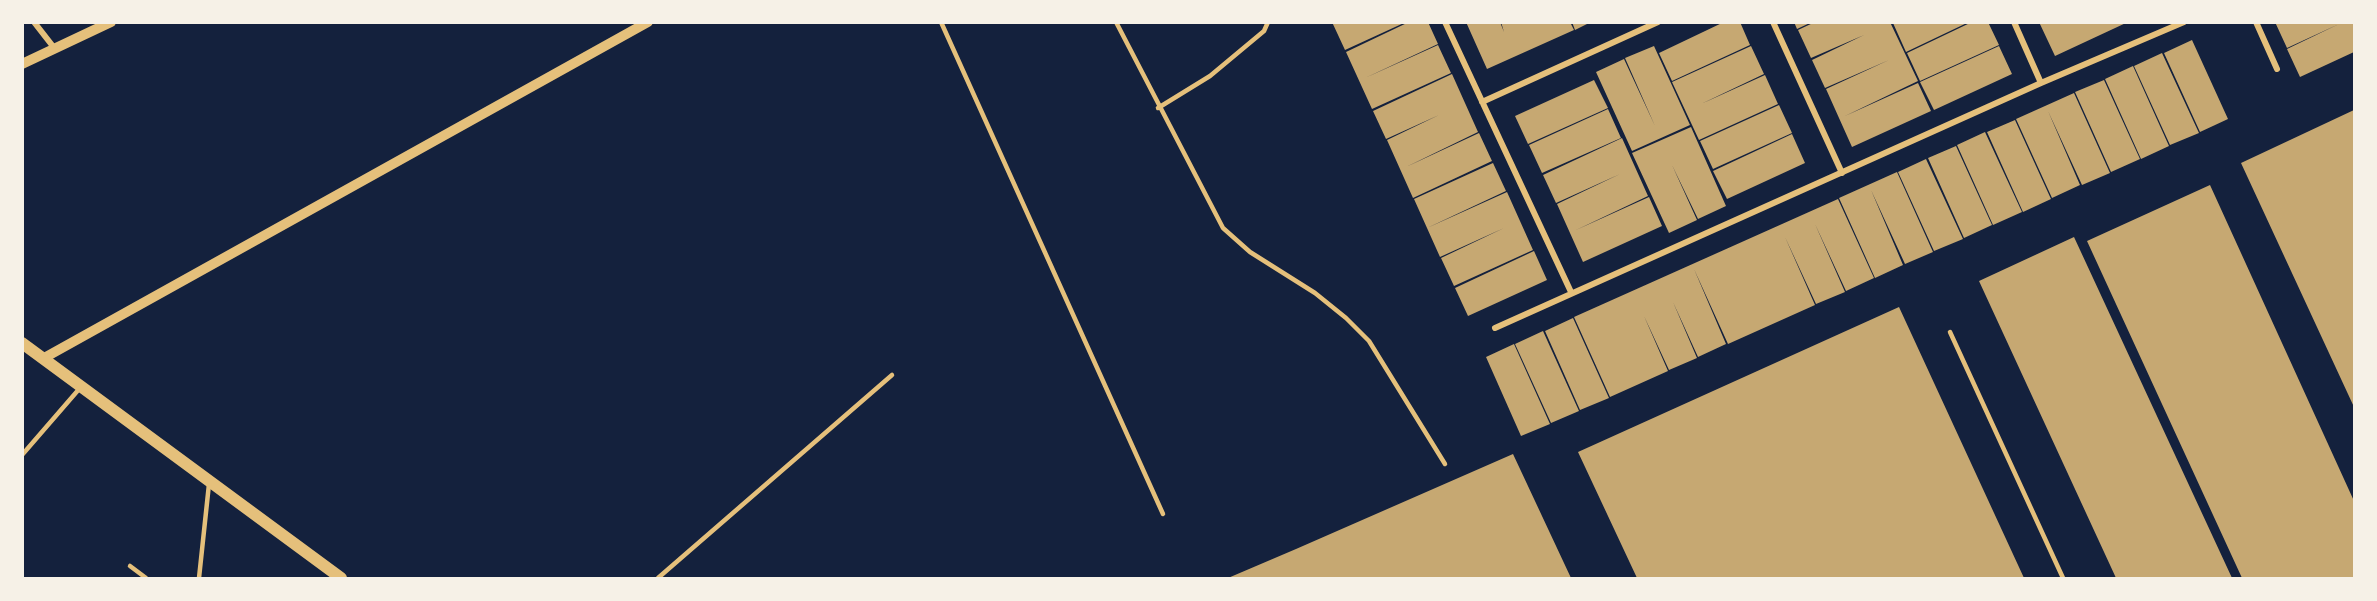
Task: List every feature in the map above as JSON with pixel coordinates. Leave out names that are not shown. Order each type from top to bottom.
[{"type":"main road","points":[[22,343],[340,579]]},
{"type":"street","points":[[34,22],[55,49]]},
{"type":"street","points":[[22,64],[111,22]]},
{"type":"street","points":[[44,358],[648,22]]},
{"type":"street","points":[[1445,22],[1571,292]]},
{"type":"street","points":[[1482,102],[1658,22]]},
{"type":"street","points":[[1773,22],[1842,173]]},
{"type":"street","points":[[2014,22],[2042,83]]},
{"type":"street","points":[[1495,328],[1571,292],[2184,22]]},
{"type":"street","points":[[2256,22],[2277,69]]},
{"type":"lane","points":[[941,22],[1163,514]]},
{"type":"lane","points":[[1116,22],[1158,108],[1223,228],[1250,252],[1315,293],[1369,340],[1445,464]]},
{"type":"lane","points":[[1158,108],[1210,76],[1264,31],[1268,22]]},
{"type":"lane","points":[[1950,332],[2063,579]]},
{"type":"lane","points":[[658,579],[892,375]]},
{"type":"lane","points":[[22,455],[82,386]]},
{"type":"lane","points":[[200,579],[209,481]]},
{"type":"lane","points":[[130,566],[146,579]]},
{"type":"building","points":[[1332,22],[1406,22],[1345,50]]},
{"type":"building","points":[[1409,22],[1428,22],[1438,44],[1365,78],[1438,45],[1451,73],[1372,109],[1346,52]]},
{"type":"building","points":[[1466,22],[1500,22],[1504,32],[1501,22],[1570,22],[1574,30],[1487,69]]},
{"type":"building","points":[[1572,22],[1591,22],[1575,30]]},
{"type":"building","points":[[1724,22],[1740,22],[1750,45],[1672,81],[1659,53]]},
{"type":"building","points":[[1794,22],[1812,22],[1797,29]]},
{"type":"building","points":[[1815,22],[1890,22],[1918,81],[1845,116],[1918,83],[1931,111],[1852,147],[1826,89],[1889,60],[1825,88],[1812,60],[1864,35],[1811,58],[1798,30]]},
{"type":"building","points":[[1895,22],[1969,22],[1906,52],[1893,23]]},
{"type":"building","points":[[1972,22],[1988,22],[1999,45],[1920,81],[1907,53]]},
{"type":"building","points":[[2039,22],[2128,22],[2055,56]]},
{"type":"building","points":[[2275,22],[2354,22],[2354,52],[2300,77],[2287,49],[2339,24],[2287,48]]},
{"type":"building","points":[[2192,40],[2228,119],[2200,132],[2164,53]]},
{"type":"building","points":[[1654,46],[1690,125],[1632,151],[1596,72],[1624,59],[1655,126],[1625,58]]},
{"type":"building","points":[[1751,46],[1764,74],[1701,104],[1765,75],[1778,104],[1699,140],[1672,82]]},
{"type":"building","points":[[1999,46],[2012,74],[1934,110],[1920,82]]},
{"type":"building","points":[[2162,53],[2199,133],[2170,145],[2134,66]]},
{"type":"building","points":[[2133,66],[2169,146],[2141,159],[2105,79]]},
{"type":"building","points":[[1452,74],[1478,132],[1406,167],[1479,133],[1492,161],[1413,198],[1387,140],[1439,115],[1386,139],[1373,111]]},
{"type":"building","points":[[1594,80],[1608,108],[1528,144],[1515,116]]},
{"type":"building","points":[[2104,80],[2140,159],[2111,172],[2075,92]]},
{"type":"building","points":[[2074,93],[2110,173],[2082,185],[2048,111],[2080,185],[2052,198],[2016,119]]},
{"type":"building","points":[[1779,105],[1792,133],[1713,169],[1700,141]]},
{"type":"building","points":[[1608,109],[1621,138],[1542,173],[1529,145]]},
{"type":"building","points":[[2354,110],[2354,407],[2241,163]]},
{"type":"building","points":[[2015,120],[2051,199],[2023,212],[1987,132]]},
{"type":"building","points":[[1691,127],[1726,206],[1698,219],[1672,165],[1697,220],[1669,233],[1632,153]]},
{"type":"building","points":[[1985,132],[2022,212],[1993,225],[1957,145]]},
{"type":"building","points":[[1792,134],[1805,163],[1727,199],[1713,171]]},
{"type":"building","points":[[1622,138],[1648,196],[1576,230],[1649,197],[1662,226],[1583,262],[1557,204],[1620,174],[1556,203],[1543,175]]},
{"type":"building","points":[[1956,146],[1992,225],[1964,238],[1928,158]]},
{"type":"building","points":[[1926,159],[1963,239],[1934,251],[1898,172]]},
{"type":"building","points":[[1493,163],[1506,191],[1427,228],[1414,199]]},
{"type":"building","points":[[1897,172],[1933,252],[1905,264],[1871,190],[1903,265],[1875,278],[1839,198]]},
{"type":"building","points":[[2210,185],[2354,501],[2354,578],[2242,578],[2087,241]]},
{"type":"building","points":[[1507,192],[1533,250],[1454,286],[1441,258],[1504,228],[1440,257],[1427,228]]},
{"type":"building","points":[[1838,199],[1874,278],[1846,291],[1815,224],[1845,292],[1816,304],[1785,237],[1815,305],[1728,344],[1694,269],[1726,344],[1698,357],[1673,302],[1697,358],[1669,370],[1644,316],[1668,371],[1610,397],[1574,317]]},
{"type":"building","points":[[2074,237],[2232,578],[2116,578],[1979,281]]},
{"type":"building","points":[[1534,251],[1547,280],[1468,316],[1455,288]]},
{"type":"building","points":[[1899,307],[2024,578],[1637,578],[1578,452]]},
{"type":"building","points":[[1573,318],[1609,398],[1580,410],[1545,331]]},
{"type":"building","points":[[1543,331],[1579,411],[1551,423],[1515,344]]},
{"type":"building","points":[[1514,344],[1550,424],[1521,436],[1486,357]]},
{"type":"building","points":[[1513,454],[1571,578],[1228,578],[1296,549]]}]
